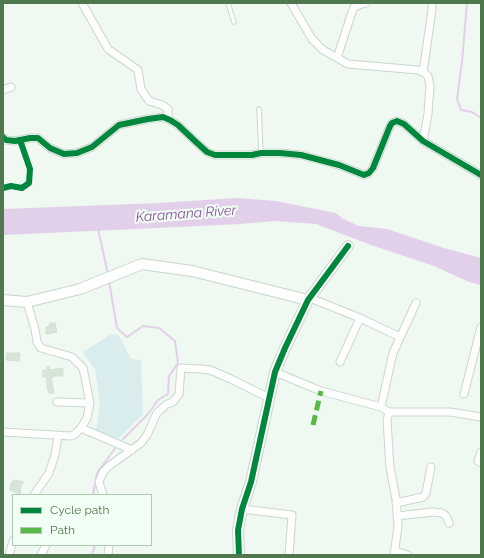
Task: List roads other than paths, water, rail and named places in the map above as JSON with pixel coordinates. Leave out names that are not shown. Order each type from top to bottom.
[{"type":"street","points":[[82,3],[108,49],[138,70],[141,89],[149,101],[162,105],[168,109],[168,119]]},
{"type":"street","points":[[291,3],[312,38],[323,50],[348,64],[423,72],[428,76],[430,86],[428,114],[423,141]]},
{"type":"street","points":[[337,58],[350,15],[354,7],[366,3]]},
{"type":"street","points":[[423,72],[432,3]]},
{"type":"street","points":[[3,90],[11,87]]},
{"type":"street","points":[[3,137],[6,140],[15,141],[38,138],[50,148],[64,154],[77,153],[92,147],[119,126],[163,117],[178,125],[207,152],[215,155],[280,153],[315,158],[339,165],[364,175],[369,173],[373,168],[390,126],[394,122],[401,122],[423,141],[481,175]]},
{"type":"street","points":[[239,555],[238,530],[242,509],[251,482],[275,372],[309,299],[348,246]]},
{"type":"street","points":[[3,300],[27,302],[80,289],[142,264],[192,271],[309,299],[360,318],[400,337]]},
{"type":"street","points":[[27,302],[35,329],[36,342],[41,348],[72,357],[83,368],[90,403],[87,418],[81,428],[56,448]]},
{"type":"street","points":[[380,407],[393,353],[416,303]]},
{"type":"street","points":[[340,362],[360,318]]},
{"type":"street","points":[[464,394],[481,328]]},
{"type":"street","points":[[103,494],[99,482],[103,472],[140,443],[147,435],[157,413],[167,404],[173,402],[178,394],[181,368],[210,370],[269,398]]},
{"type":"street","points":[[275,372],[321,391],[380,407],[389,412],[450,412],[481,417]]},
{"type":"street","points":[[57,402],[90,403]]},
{"type":"street","points":[[389,412],[387,420],[390,467],[398,526],[395,553],[408,555]]},
{"type":"street","points":[[81,428],[132,450]]},
{"type":"street","points":[[3,432],[71,436]]},
{"type":"street","points":[[35,494],[49,473],[58,436]]},
{"type":"street","points":[[481,452],[478,461],[481,463]]},
{"type":"street","points":[[396,503],[423,497],[426,493],[431,467]]},
{"type":"street","points":[[242,509],[292,515],[289,555]]},
{"type":"street","points":[[397,516],[433,512],[442,513],[446,516],[449,523]]},
{"type":"street","points":[[9,555],[12,544]]},
{"type":"street","points":[[41,555],[46,546]]},
{"type":"lane","points":[[228,3],[234,22]]},
{"type":"lane","points":[[259,109],[261,153]]},
{"type":"water","name":"Karamana River","points":[[237,198],[276,201],[336,213],[343,219],[359,226],[387,229],[444,248],[481,258],[481,285],[469,282],[434,266],[371,245],[316,224],[275,221],[3,235],[3,209],[159,203]]},
{"type":"waterway","points":[[467,3],[457,99],[461,110],[472,112],[481,118]]},
{"type":"waterway","points":[[98,229],[108,274]]},
{"type":"waterway","points":[[109,281],[117,328],[127,337],[143,326],[159,328],[175,341],[178,363],[169,376],[168,394],[158,400],[148,414],[123,439]]},
{"type":"waterway","points":[[93,494],[97,473],[116,447]]},
{"type":"waterway","points":[[92,555],[95,546]]}]
